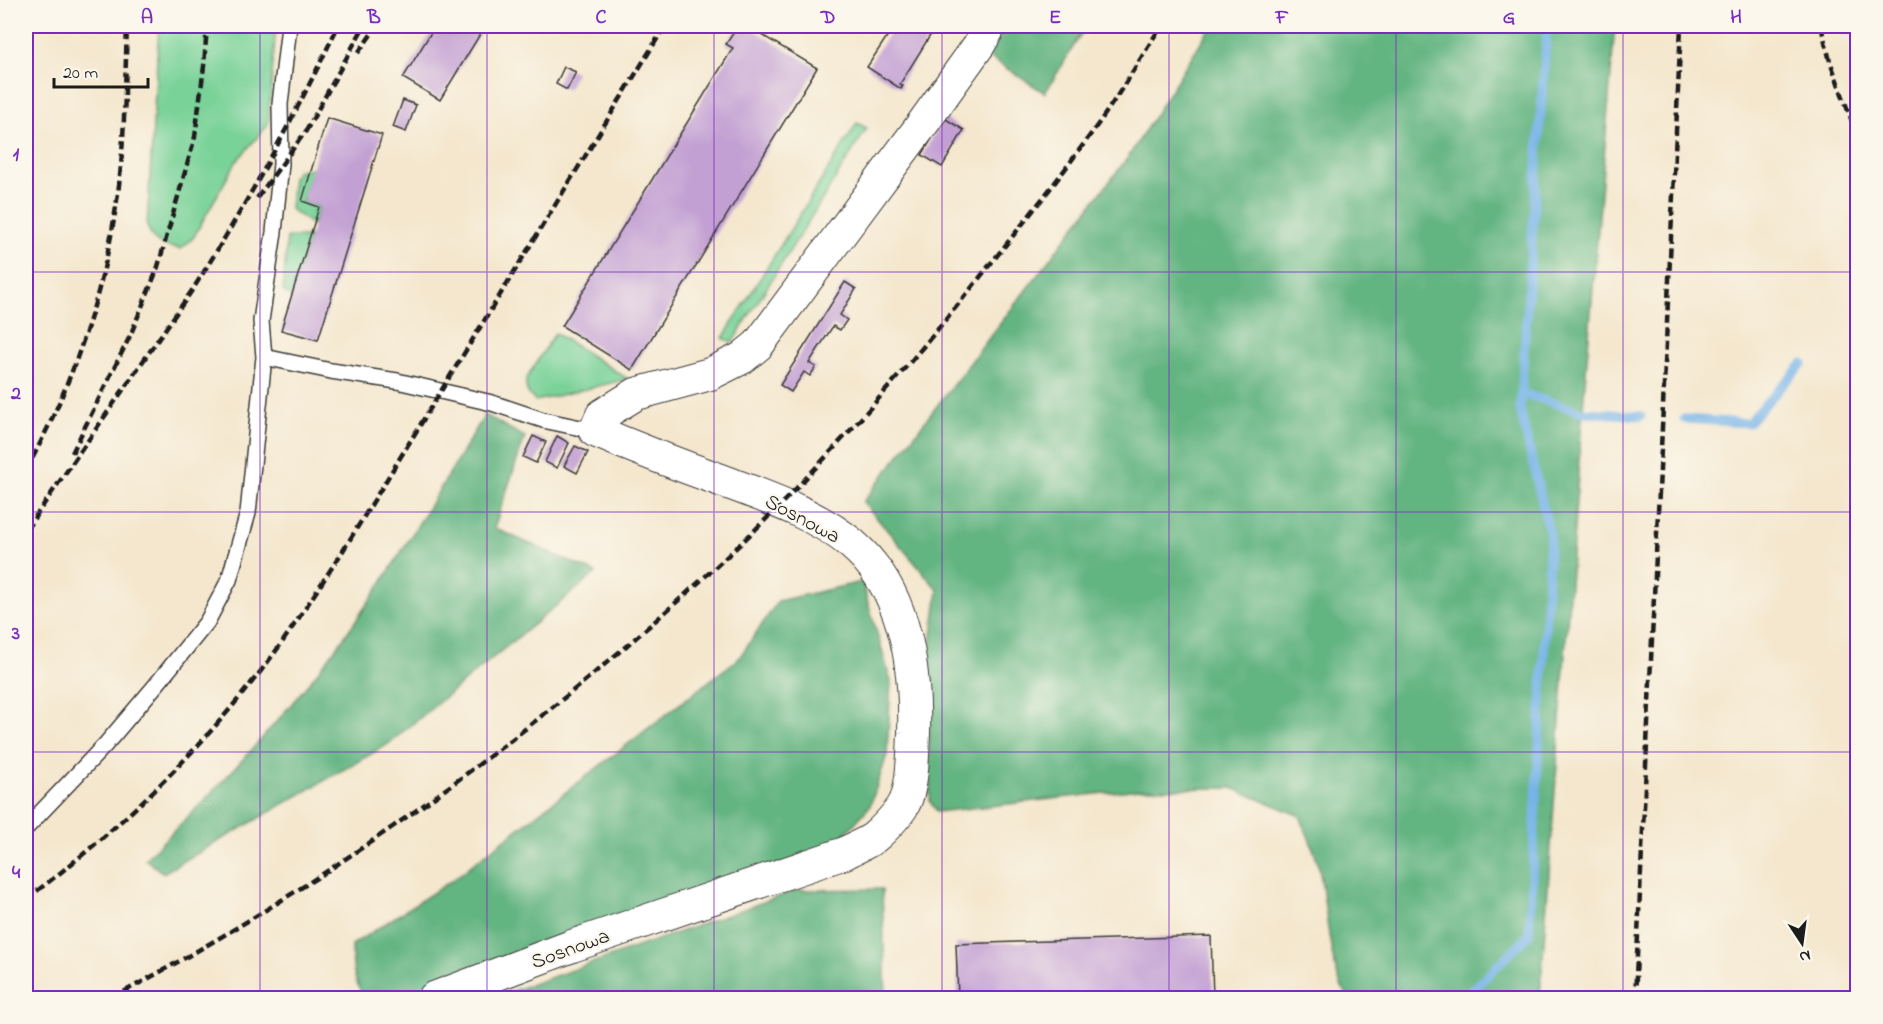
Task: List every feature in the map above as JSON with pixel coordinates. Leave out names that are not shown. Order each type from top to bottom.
[{"type":"street","points":[[595,431],[602,415],[636,394],[710,374],[742,358],[759,345],[921,126],[990,26]]},
{"type":"street","name":"Sosnowa","points":[[434,999],[572,946],[845,853],[876,836],[904,804],[913,753],[913,677],[899,615],[884,582],[869,562],[852,544],[817,522],[790,509],[595,431]]},
{"type":"lane","points":[[26,828],[105,745],[207,622],[229,580],[240,547],[248,513],[264,357],[261,321],[279,187],[280,104],[289,26]]},
{"type":"lane","points":[[264,357],[330,371],[397,381],[492,403],[543,420],[595,431]]},
{"type":"green space","points":[[159,26],[276,26],[268,125],[236,162],[193,238],[181,249],[160,244],[147,226]]},
{"type":"green space","points":[[1002,26],[1086,26],[1045,93],[984,54]]},
{"type":"green space","points":[[1211,26],[1615,26],[1582,420],[1540,998],[1349,998],[1342,988],[1337,973],[1318,864],[1300,816],[1232,788],[1140,789],[937,812],[930,802],[928,664],[938,590],[863,502],[1129,156]]},
{"type":"green space","points":[[857,123],[867,128],[732,343],[723,338]]},
{"type":"green space","points":[[313,168],[302,201],[319,207],[313,225],[290,209],[293,177],[298,170]]},
{"type":"green space","points":[[287,237],[310,237],[291,297],[283,291]]},
{"type":"green space","points":[[555,333],[628,379],[536,401],[528,392],[526,379]]},
{"type":"green space","points":[[485,415],[525,437],[494,528],[596,573],[387,745],[163,873],[145,859],[240,763],[327,660],[389,570]]},
{"type":"green space","points":[[862,582],[891,681],[887,755],[870,806],[835,845],[405,998],[366,998],[356,980],[352,945],[451,881],[739,658],[778,601]]},
{"type":"green space","points":[[882,889],[886,998],[493,998],[797,890]]},
{"type":"building","points":[[435,26],[485,26],[440,100],[403,78]]},
{"type":"building","points":[[738,26],[747,26],[817,68],[632,370],[562,326],[733,48],[726,44]]},
{"type":"building","points":[[894,26],[936,26],[900,84],[903,86],[901,89],[867,67]]},
{"type":"building","points":[[564,67],[576,72],[567,90],[556,84]]},
{"type":"building","points":[[403,100],[416,105],[406,132],[393,127]]},
{"type":"building","points":[[327,118],[382,135],[318,340],[281,330],[319,207],[302,201]]},
{"type":"building","points":[[944,118],[964,130],[942,167],[922,155]]},
{"type":"building","points":[[845,282],[856,289],[840,315],[847,320],[840,330],[833,326],[809,363],[816,367],[810,376],[804,372],[791,392],[780,385]]},
{"type":"building","points":[[533,436],[546,442],[536,463],[523,457]]},
{"type":"building","points":[[557,436],[569,443],[557,468],[545,462]]},
{"type":"building","points":[[575,446],[588,452],[577,473],[564,466]]},
{"type":"building","points":[[1211,936],[1213,998],[958,998],[956,944]]},
{"type":"waterway","points":[[1464,998],[1529,935],[1550,536],[1520,409],[1547,26]]},
{"type":"waterway","points":[[1684,419],[1748,423],[1803,363]]},
{"type":"waterway","points":[[1521,393],[1583,412],[1641,416]]},
{"type":"railway","points":[[26,470],[59,403],[73,368],[97,296],[106,259],[114,222],[121,165],[127,26]]},
{"type":"railway","points":[[72,453],[130,336],[157,270],[195,137],[207,26]]},
{"type":"railway","points":[[26,530],[213,257],[270,159],[338,26]]},
{"type":"railway","points":[[257,198],[306,131],[364,26]]},
{"type":"railway","points":[[358,53],[377,26]]},
{"type":"railway","points":[[26,899],[88,850],[146,798],[201,742],[276,651],[341,554],[665,26]]},
{"type":"railway","points":[[112,998],[250,920],[382,834],[510,741],[571,692],[727,556],[837,445],[942,324],[1035,209],[1076,154],[1161,26]]},
{"type":"railway","points":[[1635,998],[1681,26]]},
{"type":"railway","points":[[1821,26],[1830,61],[1858,138]]}]
